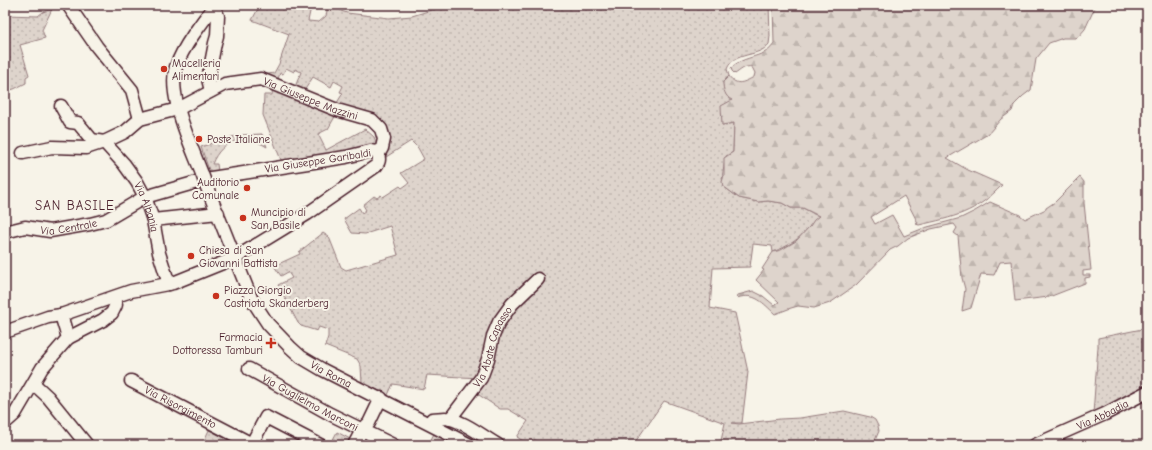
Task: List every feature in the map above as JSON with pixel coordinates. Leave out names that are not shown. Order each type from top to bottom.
[{"type":"street","points":[[23,153],[52,147],[86,148],[104,142],[125,132],[140,119],[132,90],[98,47],[68,5]]},
{"type":"street","points":[[211,91],[208,79],[217,36],[218,16],[215,6]]},
{"type":"street","name":"Via Roma","points":[[215,6],[184,51],[176,67],[174,83],[178,109],[201,180],[218,213],[251,298],[268,324],[301,357],[323,370],[381,398],[470,445]]},
{"type":"street","name":"Via Giuseppe Mazzini","points":[[140,119],[178,109],[211,91],[232,82],[261,79],[337,110],[372,120],[381,129],[384,139],[382,148],[378,155]]},
{"type":"street","points":[[61,106],[70,122],[78,123],[92,140],[104,142]]},
{"type":"street","name":"Via Albania","points":[[104,142],[124,164],[137,182],[144,197],[154,220],[158,253],[169,284]]},
{"type":"street","name":"Via Giuseppe Garibaldi","points":[[201,180],[254,170],[346,157],[370,151],[376,152],[378,155],[380,161],[376,166],[307,214],[235,258]]},
{"type":"street","name":"Via Centrale","points":[[5,232],[25,227],[50,230],[106,220],[144,197],[201,180]]},
{"type":"street","points":[[154,220],[218,213]]},
{"type":"street","points":[[5,332],[42,319],[61,316],[131,291],[169,284],[235,258]]},
{"type":"street","name":"Via Abate Capasso","points":[[450,419],[482,378],[493,336],[499,322],[512,304],[538,279]]},
{"type":"street","points":[[5,423],[15,414],[42,368],[68,338],[103,320],[112,313],[116,305],[113,298]]},
{"type":"street","points":[[61,316],[68,338]]},
{"type":"street","name":"Via Guglielmo Marconi","points":[[250,370],[330,414],[393,445]]},
{"type":"street","name":"Via Risorgimento","points":[[131,381],[251,445]]},
{"type":"street","points":[[34,384],[48,397],[87,445]]},
{"type":"street","name":"Via Abbadia","points":[[1035,445],[1105,414],[1147,392]]},
{"type":"street","points":[[354,445],[362,430],[369,423],[381,398]]},
{"type":"street","points":[[251,445],[266,417],[319,445]]},
{"type":"street","points":[[429,423],[432,419],[450,419],[463,424],[498,445]]},
{"type":"green space","points":[[258,5],[303,5],[311,7],[308,21],[319,22],[326,16],[328,5],[335,5],[341,11],[347,13],[389,18],[412,16],[441,7],[441,5],[596,5],[611,11],[611,5],[769,5],[769,44],[759,51],[735,59],[730,63],[727,69],[729,76],[723,82],[724,89],[732,100],[722,125],[734,123],[733,152],[726,156],[722,183],[723,186],[739,198],[758,202],[768,201],[782,203],[791,208],[803,208],[816,215],[820,215],[797,239],[778,250],[773,252],[772,246],[753,244],[750,267],[713,268],[710,308],[735,313],[748,372],[742,423],[732,423],[739,424],[800,418],[844,411],[870,417],[875,420],[879,431],[873,445],[794,445],[765,441],[761,445],[720,445],[725,423],[664,401],[633,445],[542,445],[534,439],[529,445],[517,437],[528,421],[508,409],[500,409],[476,393],[479,378],[427,375],[424,389],[393,384],[388,395],[362,383],[361,366],[357,359],[325,346],[328,337],[328,330],[319,327],[317,331],[301,326],[298,323],[278,285],[292,278],[288,272],[281,276],[274,266],[300,254],[299,252],[323,233],[329,237],[341,267],[346,270],[398,255],[390,226],[365,234],[352,233],[344,219],[359,208],[362,213],[366,210],[363,205],[374,196],[377,198],[381,195],[383,197],[400,186],[402,188],[409,183],[401,173],[424,159],[418,148],[411,141],[386,157],[386,150],[378,127],[335,106],[343,93],[340,92],[343,86],[334,81],[331,87],[313,77],[304,91],[295,87],[301,72],[295,69],[294,72],[286,68],[283,74],[280,73],[278,79],[263,75],[274,73],[279,64],[289,34],[252,20],[259,7]]},
{"type":"green space","points":[[773,5],[1096,5],[1085,29],[1078,37],[1063,38],[1049,43],[1036,59],[1031,90],[1014,105],[1012,111],[1001,119],[988,134],[947,158],[968,170],[1002,185],[974,208],[954,216],[919,225],[916,224],[918,223],[904,196],[871,217],[875,224],[892,215],[904,236],[924,228],[961,218],[990,202],[1020,215],[1025,219],[1046,209],[1080,177],[1084,182],[1084,203],[1091,270],[1083,271],[1083,275],[1090,275],[1090,277],[1085,278],[1085,283],[1049,297],[1015,301],[1011,261],[1000,262],[994,275],[981,274],[971,308],[962,311],[965,289],[962,278],[958,236],[954,233],[957,228],[954,224],[931,229],[908,238],[890,250],[856,285],[830,303],[814,308],[798,306],[775,314],[754,298],[749,296],[737,298],[736,296],[738,295],[753,291],[763,296],[774,305],[779,302],[756,280],[764,270],[762,269],[773,252],[781,250],[796,241],[819,216],[803,208],[791,208],[782,203],[768,201],[758,202],[739,198],[723,186],[722,182],[724,175],[724,158],[733,152],[734,123],[722,125],[721,106],[732,100],[725,92],[723,82],[729,76],[735,82],[744,82],[754,77],[755,73],[752,67],[745,68],[735,74],[731,68],[742,61],[761,54],[771,48],[774,43]]},
{"type":"green space","points":[[52,9],[42,30],[45,38],[20,45],[29,75],[26,77],[26,83],[14,89],[5,91],[5,15],[38,16],[43,12]]},
{"type":"green space","points":[[273,86],[337,113],[328,129],[318,134],[326,150],[365,129],[374,137],[377,145],[329,155],[281,160],[263,115],[264,95],[272,95]]},
{"type":"green space","points":[[262,134],[267,147],[251,140],[235,141],[228,144],[216,156],[212,164],[217,164],[218,171],[210,173],[201,147],[226,138],[242,135]]},
{"type":"green space","points":[[1147,328],[1147,388],[1093,414],[1098,338]]},
{"type":"green space","points":[[209,430],[236,444],[202,445]]},
{"type":"green space","points":[[337,432],[352,440],[349,445],[330,445]]},
{"type":"green space","points":[[435,432],[461,445],[428,445]]},
{"type":"place","name":"Macelleria Alimentari","points":[[164,69]]},
{"type":"place","name":"Poste Italiane","points":[[199,139]]},
{"type":"place","name":"Auditorio Comunale","points":[[247,188]]},
{"type":"place","name":"Muncipio di San Basile","points":[[243,218]]},
{"type":"place","name":"Chiesa di San Giovanni Battista","points":[[191,256]]},
{"type":"place","name":"Piazza Giorgio Castriota Skanderberg","points":[[216,296]]},
{"type":"place","name":"Farmacia Dottoressa Tamburi","points":[[271,343]]},
{"type":"district","name":"SAN BASILE","points":[[75,205]]}]
